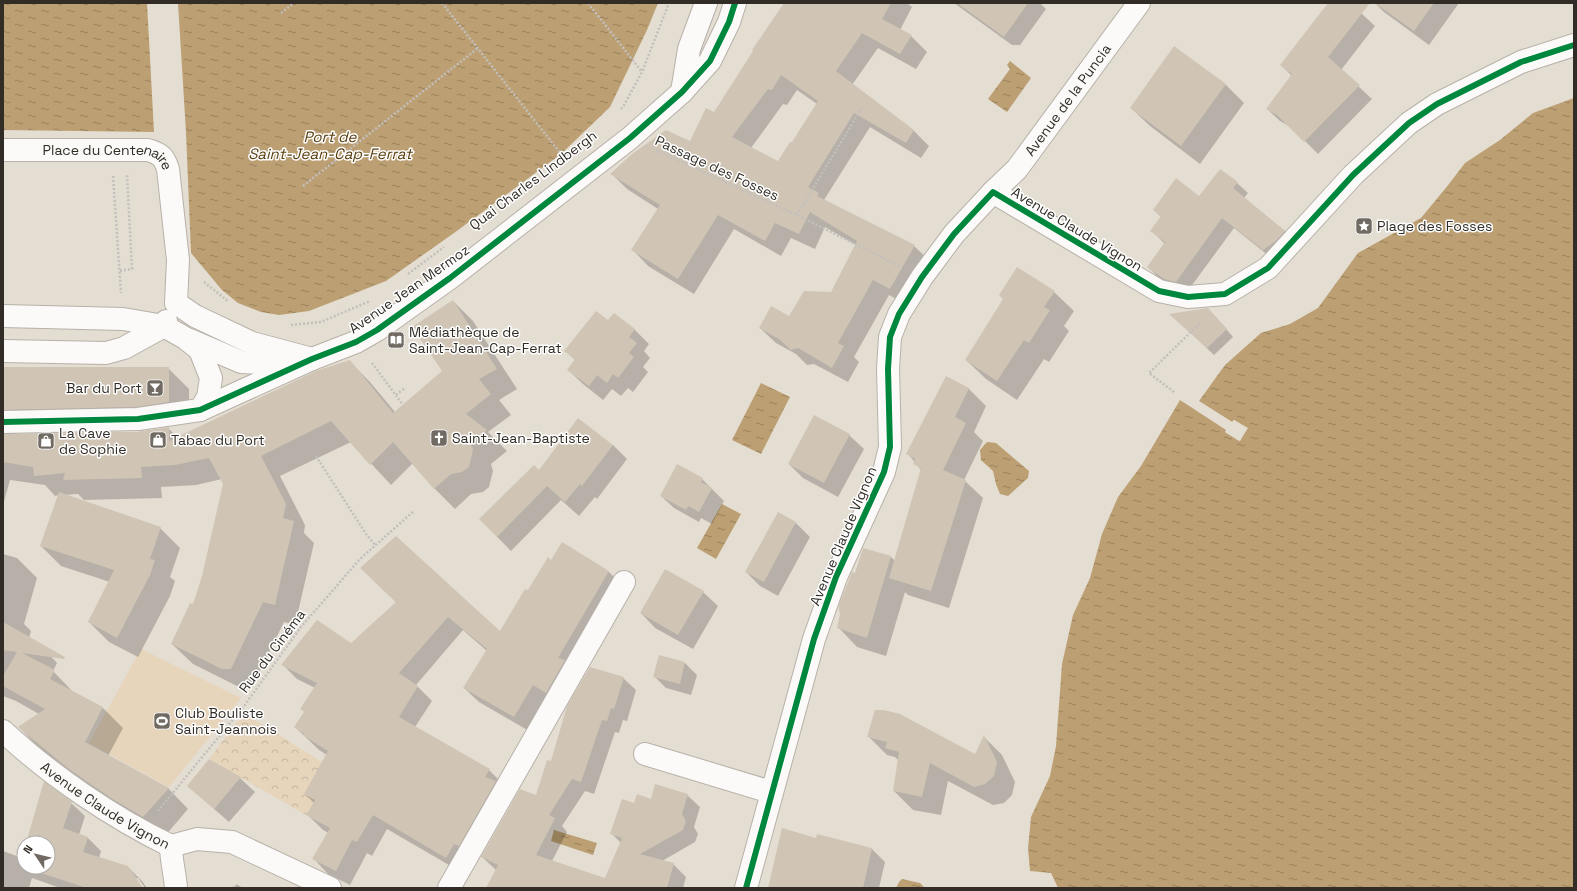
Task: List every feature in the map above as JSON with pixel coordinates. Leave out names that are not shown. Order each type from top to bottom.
[{"type":"street","points":[[682,92],[689,49],[706,3]]},
{"type":"street","name":"Avenue Jean Mermoz","points":[[3,422],[138,419],[200,410],[312,359],[356,342],[377,330],[450,278],[630,138],[682,92],[710,61],[729,22],[735,3]]},
{"type":"street","name":"Avenue de la Puncia","points":[[993,192],[1018,169],[1139,3]]},
{"type":"street","name":"Avenue Claude Vignon","points":[[746,888],[814,639],[836,577],[884,472],[890,447],[888,369],[890,337],[899,314],[922,277],[954,234],[993,192],[1159,291],[1188,297],[1224,294],[1268,268],[1353,175],[1409,123],[1437,104],[1521,62],[1574,45]]},
{"type":"street","name":"Place du Centenaire","points":[[3,150],[148,150],[158,153],[165,160],[168,169],[178,260],[176,302],[164,326]]},
{"type":"street","points":[[176,302],[195,316],[252,343],[312,359]]},
{"type":"street","points":[[3,316],[123,319],[164,326]]},
{"type":"street","points":[[3,351],[106,353],[124,348],[164,326]]},
{"type":"street","name":"Avenue Jean Mermoz","points":[[164,326],[185,338],[241,362],[261,363],[312,359]]},
{"type":"street","name":"Avenue Jean Mermoz","points":[[185,338],[200,350],[211,378],[208,397],[200,410]]},
{"type":"street","points":[[449,888],[624,582]]},
{"type":"street","name":"Avenue Claude Vignon","points":[[3,731],[20,747],[77,790],[142,832],[171,846],[197,839],[232,842],[330,888]]},
{"type":"street","points":[[645,754],[771,792]]},
{"type":"street","points":[[171,846],[176,888]]},
{"type":"path","points":[[281,13],[294,3]]},
{"type":"path","points":[[442,3],[561,154]]},
{"type":"path","points":[[588,3],[642,72]]},
{"type":"path","points":[[619,110],[624,105],[642,72],[669,3]]},
{"type":"path","points":[[303,186],[478,48]]},
{"type":"path","points":[[797,216],[863,106]]},
{"type":"path","points":[[120,271],[132,269],[126,150]]},
{"type":"path","points":[[113,171],[123,319]]},
{"type":"path","points":[[407,274],[445,247]]},
{"type":"path","points":[[178,260],[187,264],[197,276],[231,304]]},
{"type":"path","points":[[1174,392],[1149,373],[1212,311],[1218,294]]},
{"type":"path","points":[[286,326],[321,322],[374,300]]},
{"type":"path","points":[[356,342],[403,405]]},
{"type":"path","points":[[396,395],[404,388]]},
{"type":"path","points":[[316,456],[366,534],[376,546]]},
{"type":"green space","name":"Club Bouliste Saint-Jeannois","points":[[141,649],[241,698],[169,787],[89,743]]},
{"type":"green space","points":[[244,713],[333,769],[324,784],[313,778],[304,794],[315,800],[306,815],[209,759]]},
{"type":"water","points":[[3,3],[147,3],[154,132],[3,130]]},
{"type":"water","name":"Port de Saint-Jean-Cap-Ferrat","points":[[178,3],[658,3],[647,30],[610,107],[561,154],[386,281],[309,311],[279,315],[261,312],[238,303],[222,290],[191,253],[186,132]]},
{"type":"water","points":[[1010,61],[1031,78],[1007,112],[988,99],[1010,69],[1007,65]]},
{"type":"water","points":[[1574,98],[1574,888],[1058,888],[1051,873],[1030,871],[1028,848],[1031,817],[1050,776],[1056,746],[1062,664],[1073,615],[1090,578],[1102,534],[1118,497],[1141,466],[1180,400],[1227,430],[1225,432],[1240,441],[1247,429],[1234,420],[1232,422],[1199,401],[1225,365],[1261,333],[1290,324],[1318,308],[1358,253],[1421,218],[1465,163],[1500,140],[1533,113]]},
{"type":"water","points":[[761,383],[790,397],[761,454],[732,440]]},
{"type":"water","points":[[987,442],[996,443],[1029,471],[1028,478],[1008,496],[1000,494],[993,471],[981,460],[980,450]]},
{"type":"water","points":[[722,504],[741,514],[716,559],[697,548]]},
{"type":"water","points":[[554,830],[597,843],[593,855],[551,841]]},
{"type":"water","points":[[902,879],[920,883],[925,888],[896,888]]},
{"type":"pier","points":[[1181,398],[1228,428],[1228,431],[1239,438],[1245,429],[1234,422],[1231,424],[1197,400],[1232,422],[1234,420],[1248,428],[1239,441],[1225,432],[1226,430],[1179,399]]},
{"type":"building","points":[[784,3],[891,3],[882,19],[912,35],[900,54],[862,33],[836,71],[914,130],[906,143],[854,113],[808,187],[819,193],[817,196],[915,245],[890,289],[873,280],[838,343],[844,346],[832,368],[798,348],[791,350],[779,339],[759,328],[771,306],[789,316],[804,291],[831,292],[857,241],[810,212],[799,234],[775,223],[765,241],[718,215],[678,279],[631,250],[660,205],[610,174],[632,154],[666,130],[690,141],[706,108],[714,112],[753,51],[752,50]],"holes":[[[781,75],[818,101],[778,161],[732,137],[768,89],[772,90]]]},
{"type":"building","points":[[957,3],[1028,3],[1004,37]]},
{"type":"building","points":[[1328,3],[1370,3],[1328,57],[1360,85],[1304,142],[1277,115],[1266,109],[1292,74],[1280,65]]},
{"type":"building","points":[[1375,3],[1434,3],[1414,31]]},
{"type":"building","points":[[1174,46],[1226,84],[1181,146],[1130,108]]},
{"type":"building","points":[[1220,169],[1238,182],[1233,188],[1285,231],[1276,241],[1263,250],[1222,218],[1176,282],[1164,279],[1147,267],[1165,242],[1150,231],[1161,216],[1153,210],[1176,178],[1199,196]]},
{"type":"building","points":[[1017,267],[1055,291],[1044,307],[1050,310],[1029,343],[1024,340],[997,381],[965,360],[1003,299],[999,295]]},
{"type":"building","points":[[453,300],[497,369],[479,379],[491,394],[466,414],[487,430],[471,444],[473,450],[469,467],[462,472],[451,474],[434,489],[393,442],[370,465],[331,421],[261,456],[286,504],[283,518],[294,521],[275,605],[263,602],[231,669],[222,669],[171,644],[190,603],[193,604],[202,576],[223,484],[209,458],[175,465],[141,467],[142,478],[63,480],[65,473],[34,476],[33,467],[3,462],[3,434],[138,432],[169,427],[169,441],[316,371],[350,360],[393,413],[442,371],[412,327]]},
{"type":"building","points":[[1208,308],[1227,329],[1207,348],[1169,314]]},
{"type":"building","points":[[596,311],[608,320],[614,313],[635,329],[629,337],[637,343],[629,353],[634,357],[618,378],[613,374],[607,383],[597,375],[589,386],[567,370],[575,359],[564,351]]},
{"type":"building","points":[[3,367],[169,367],[169,402],[137,407],[3,410]]},
{"type":"building","points":[[946,376],[969,388],[955,417],[966,423],[943,470],[966,480],[931,591],[889,578],[921,468],[913,464],[915,459],[906,454]]},
{"type":"building","points":[[814,415],[850,434],[824,483],[788,464]]},
{"type":"building","points":[[578,418],[613,445],[582,486],[580,484],[565,502],[547,486],[497,537],[479,519],[534,465],[539,470]]},
{"type":"building","points":[[677,464],[703,478],[701,482],[712,488],[699,512],[688,506],[686,510],[660,496]]},
{"type":"building","points":[[59,492],[161,527],[150,559],[155,560],[150,575],[117,638],[88,622],[114,570],[40,546]]},
{"type":"building","points":[[778,512],[796,522],[764,582],[745,572]]},
{"type":"building","points":[[396,536],[500,631],[525,589],[528,590],[548,557],[551,560],[562,542],[609,571],[558,658],[565,660],[546,693],[533,685],[514,717],[463,688],[487,649],[448,617],[399,673],[418,686],[399,717],[490,769],[485,777],[496,781],[459,846],[454,844],[446,858],[373,815],[357,842],[352,840],[336,871],[312,859],[330,828],[306,815],[315,800],[304,794],[328,751],[304,736],[304,734],[294,727],[304,712],[300,709],[317,683],[281,665],[317,620],[351,643],[396,602],[360,568]]},
{"type":"building","points":[[863,548],[891,556],[867,638],[837,628],[840,614],[839,605],[852,572],[855,573]]},
{"type":"building","points":[[665,569],[704,591],[678,635],[640,613]]},
{"type":"building","points":[[3,622],[65,657],[64,659],[22,653],[55,670],[50,679],[103,707],[85,742],[169,788],[143,817],[111,798],[69,769],[18,727],[45,709],[3,686],[3,676],[17,652],[3,650]]},
{"type":"building","points":[[659,655],[685,662],[680,684],[653,677]]},
{"type":"building","points":[[590,667],[624,677],[614,709],[611,708],[607,721],[602,720],[581,782],[572,779],[549,815],[555,818],[536,855],[605,878],[622,838],[610,834],[622,799],[634,803],[637,794],[651,799],[655,784],[688,794],[682,814],[686,821],[683,830],[640,854],[674,863],[667,888],[486,888],[498,865],[481,857],[520,789],[536,795],[547,760],[551,761],[567,706]]},
{"type":"building","points":[[875,710],[884,710],[900,714],[975,754],[984,735],[997,762],[994,776],[985,784],[974,787],[930,763],[922,797],[893,791],[899,752],[885,748],[887,742],[867,737]]},
{"type":"building","points":[[209,759],[241,777],[214,809],[187,786]]},
{"type":"building","points":[[44,781],[72,802],[63,828],[88,837],[83,852],[128,866],[143,888],[87,888],[47,875],[56,875],[56,835],[28,835]]},
{"type":"building","points":[[782,828],[816,838],[817,834],[872,848],[863,888],[768,888]]},
{"type":"cycle path","points":[[3,422],[138,419],[200,410],[312,359],[356,342],[377,330],[450,278],[630,138],[682,92],[710,61],[729,22],[735,3]]},
{"type":"cycle path","points":[[746,888],[814,639],[836,577],[884,472],[890,447],[888,369],[890,337],[899,314],[922,277],[954,234],[993,192],[1159,291],[1188,297],[1225,294],[1268,268],[1353,175],[1409,123],[1437,104],[1521,62],[1574,45]]},
{"type":"place","name":"Plage des Fosses","points":[[1364,226]]},
{"type":"place","name":"Médiathèque de Saint-Jean-Cap-Ferrat","points":[[396,340]]},
{"type":"place","name":"Bar du Port","points":[[155,388]]},
{"type":"place","name":"Saint-Jean-Baptiste","points":[[439,438]]},
{"type":"place","name":"Tabac du Port","points":[[158,440]]},
{"type":"place","name":"La Cave de Sophie","points":[[46,441]]},
{"type":"place","name":"Club Bouliste Saint-Jeannois","points":[[162,721]]}]
